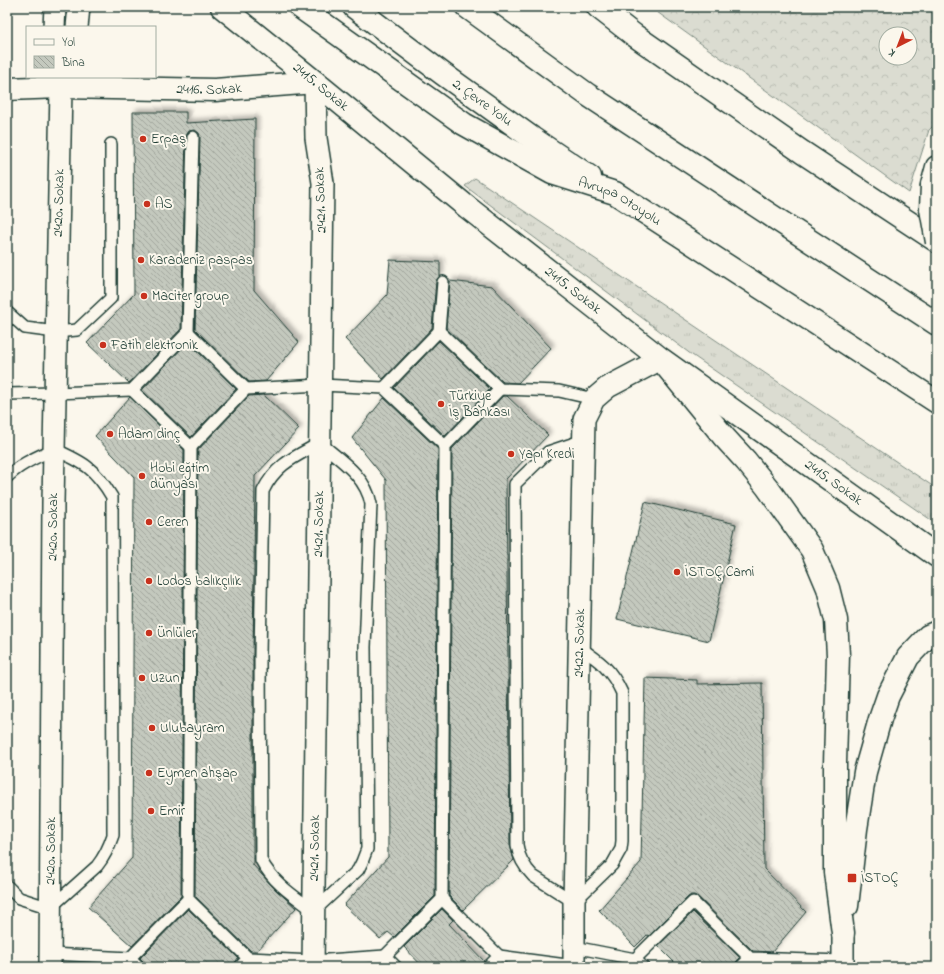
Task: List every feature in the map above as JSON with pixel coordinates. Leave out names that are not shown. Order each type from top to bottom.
[{"type":"main road","name":"2415. Sokak","points":[[222,7],[467,207],[661,359],[937,556]]},
{"type":"main road","name":"Avrupa Otoyolu","points":[[300,7],[464,124],[552,173],[615,193],[937,402]]},
{"type":"main road","name":"2. Çevre Yolu","points":[[354,7],[443,74],[532,138],[615,193]]},
{"type":"main road","points":[[467,7],[588,95],[937,324]]},
{"type":"main road","points":[[598,7],[634,35],[802,152],[937,242]]},
{"type":"main road","name":"2416. Sokak","points":[[7,88],[62,80],[215,90],[315,82]]},
{"type":"main road","points":[[935,176],[931,209],[937,242]]},
{"type":"main road","points":[[661,359],[724,437],[746,460],[767,486],[812,550],[828,588],[836,620],[838,655],[835,764],[835,872],[844,932]]},
{"type":"main road","points":[[844,932],[856,828],[865,772],[880,719],[888,696],[908,657],[928,636],[937,632]]},
{"type":"street","points":[[54,26],[55,7]]},
{"type":"street","points":[[77,26],[79,7]]},
{"type":"street","name":"2420. Sokak","points":[[50,961],[54,449],[62,80]]},
{"type":"street","name":"2421. Sokak","points":[[313,964],[324,183],[316,138],[315,82]]},
{"type":"street","name":"2422. Sokak","points":[[574,960],[584,419],[594,400],[608,387],[661,359]]},
{"type":"street","points":[[843,964],[844,932]]},
{"type":"lane","points":[[7,394],[132,390],[188,332],[193,137]]},
{"type":"lane","points":[[7,312],[25,328],[56,332],[77,330],[111,298],[112,144]]},
{"type":"lane","points":[[384,388],[439,331],[443,282]]},
{"type":"lane","points":[[439,331],[500,389],[559,391],[594,400]]},
{"type":"lane","points":[[188,332],[246,389]]},
{"type":"lane","points":[[50,961],[130,958],[188,899],[190,447],[246,389],[321,385],[384,388],[445,446]]},
{"type":"lane","points":[[188,899],[248,958],[313,964],[385,956],[442,899],[445,446],[500,389]]},
{"type":"lane","points":[[132,390],[190,447]]},
{"type":"lane","points":[[579,647],[595,658],[610,672],[622,693],[622,840],[621,849],[612,865],[574,902],[530,873],[522,862],[517,845],[515,484],[548,452],[584,440]]},
{"type":"lane","points":[[320,443],[357,475],[370,496],[371,504],[365,647],[368,849],[358,870],[314,911],[282,887],[266,870],[261,860],[260,648],[263,491],[274,473],[283,465],[292,458],[320,443]]},
{"type":"lane","points":[[7,477],[26,462],[54,449],[76,459],[96,474],[112,497],[113,835],[104,858],[50,908],[20,898],[7,886]]},
{"type":"lane","points":[[442,899],[499,956],[639,963],[692,902],[750,958],[843,964]]},
{"type":"lane","points":[[385,956],[396,967]]},
{"type":"lane","points":[[488,967],[499,956]]},
{"type":"lane","points":[[130,958],[139,967]]},
{"type":"lane","points":[[240,967],[248,958]]},
{"type":"lane","points":[[741,967],[750,958]]},
{"type":"green space","points":[[650,7],[929,7],[937,9],[937,122],[929,130],[909,193]]},
{"type":"green space","points":[[475,178],[937,489],[937,524],[692,355],[465,186]]},
{"type":"building","points":[[133,112],[186,112],[186,123],[255,119],[254,290],[299,342],[266,381],[249,382],[195,329],[200,137],[199,133],[194,130],[189,131],[186,137],[181,329],[129,383],[87,343],[134,294]]},
{"type":"building","points":[[390,260],[440,262],[440,276],[436,281],[432,328],[383,379],[345,339],[387,295]]},
{"type":"building","points":[[450,281],[492,286],[551,348],[518,383],[503,382],[446,328]]},
{"type":"building","points":[[439,341],[490,389],[445,436],[394,388]]},
{"type":"building","points":[[188,342],[236,389],[191,437],[142,390]]},
{"type":"building","points":[[264,395],[299,429],[255,476],[253,865],[273,887],[296,908],[257,951],[251,951],[195,896],[198,450],[249,396]]},
{"type":"building","points":[[503,396],[507,396],[548,435],[506,479],[510,845],[514,860],[463,910],[449,896],[452,449]]},
{"type":"building","points":[[130,397],[184,450],[181,896],[132,946],[88,907],[132,858],[134,477],[95,436]]},
{"type":"building","points":[[384,398],[438,449],[435,896],[394,937],[388,932],[380,939],[344,905],[388,857],[386,480],[352,438]]},
{"type":"building","name":"İSTOÇ Cami","points":[[645,502],[736,524],[709,641],[617,619]]},
{"type":"building","points":[[645,678],[697,680],[697,684],[762,683],[764,869],[806,912],[772,952],[753,951],[698,897],[694,895],[688,897],[649,936],[647,935],[635,947],[599,910],[641,862]]},
{"type":"building","points":[[188,909],[238,958],[233,967],[146,967],[140,958]]},
{"type":"building","points":[[442,909],[453,920],[449,924],[484,961],[481,967],[423,967],[404,947]]},
{"type":"building","points":[[693,912],[740,958],[734,967],[679,967],[658,946]]},
{"type":"place","name":"Erpaş","points":[[143,139]]},
{"type":"place","name":"AS","points":[[147,204]]},
{"type":"place","name":"Karadeniz paspas","points":[[141,260]]},
{"type":"place","name":"Maciter group","points":[[144,296]]},
{"type":"place","name":"Fatih elektronik","points":[[103,345]]},
{"type":"place","name":"Türkiye İş Bankası","points":[[441,404]]},
{"type":"place","name":"Adam dinç","points":[[110,434]]},
{"type":"place","name":"Yapı Kredi","points":[[511,454]]},
{"type":"place","name":"Hobi eğtim dünyası","points":[[142,476]]},
{"type":"place","name":"Ceren","points":[[149,522]]},
{"type":"place","name":"İSTOÇ Cami","points":[[677,572]]},
{"type":"place","name":"Lodos balıkçılık","points":[[149,581]]},
{"type":"place","name":"Ünlüler","points":[[149,633]]},
{"type":"place","name":"Uzun","points":[[142,678]]},
{"type":"place","name":"Ulubayram","points":[[152,728]]},
{"type":"place","name":"Eymen ahşap","points":[[149,773]]},
{"type":"place","name":"Emir","points":[[151,811]]},
{"type":"place","name":"İSTOÇ","points":[[852,878]]}]
